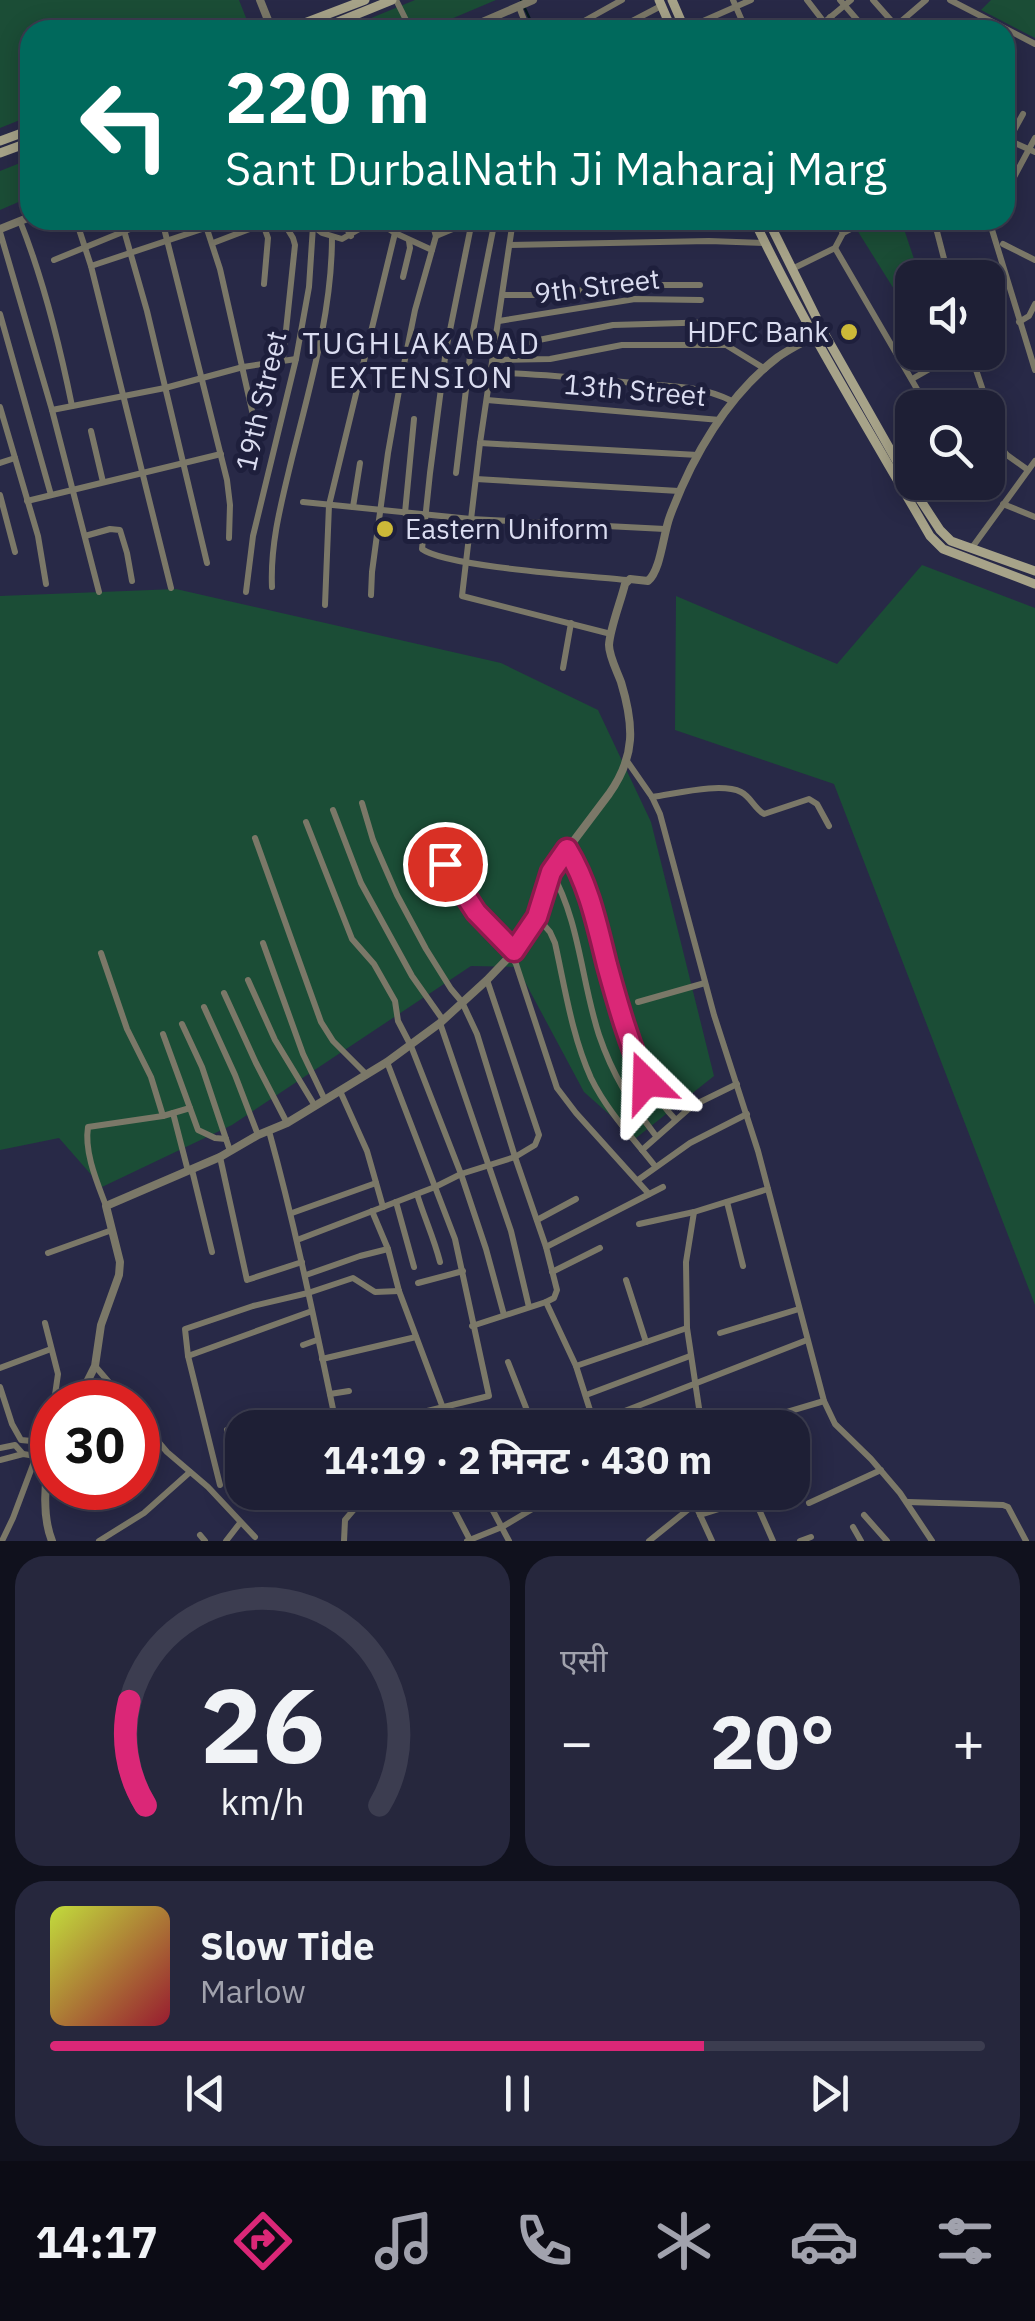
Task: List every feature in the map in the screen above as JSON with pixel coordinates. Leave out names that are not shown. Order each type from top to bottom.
[{"type":"main road","points":[[312,20],[365,0]]},
{"type":"main road","points":[[343,20],[394,0]]},
{"type":"main road","points":[[759,230],[930,536],[943,550],[1035,571]]},
{"type":"main road","points":[[773,230],[818,334]]},
{"type":"main road","points":[[969,553],[1035,584]]},
{"type":"street","points":[[486,20],[534,0]]},
{"type":"street","points":[[586,20],[622,0]]},
{"type":"street","points":[[704,20],[735,3],[750,0]]},
{"type":"street","points":[[807,0],[827,19],[845,2]]},
{"type":"street","points":[[903,20],[926,0]]},
{"type":"street","points":[[950,0],[988,20]]},
{"type":"street","points":[[632,20],[660,3]]},
{"type":"street","points":[[518,6],[524,20]]},
{"type":"street","points":[[1015,127],[1023,114]]},
{"type":"street","points":[[1015,178],[1032,151],[1035,138]]},
{"type":"street","points":[[20,221],[0,230],[99,592]]},
{"type":"street","points":[[24,230],[38,265],[72,406]]},
{"type":"street","points":[[79,230],[171,588]]},
{"type":"street","points":[[164,230],[221,454],[228,492],[228,538]]},
{"type":"street","points":[[91,266],[193,230]]},
{"type":"street","points":[[208,230],[256,424]]},
{"type":"street","points":[[213,243],[247,230]]},
{"type":"street","points":[[264,284],[268,238],[265,230]]},
{"type":"street","points":[[283,360],[295,245],[288,230]]},
{"type":"street","name":"19th Street","points":[[246,592],[253,536],[309,287],[311,230]]},
{"type":"street","points":[[321,230],[342,240],[360,230]]},
{"type":"street","points":[[348,230],[351,236]]},
{"type":"street","points":[[390,230],[432,250]]},
{"type":"street","points":[[371,595],[388,453],[416,310],[436,236],[434,230]]},
{"type":"street","points":[[436,236],[445,230]]},
{"type":"street","points":[[472,230],[446,350],[430,473],[422,548],[432,555],[648,582],[654,576],[679,491],[732,402],[780,356],[818,334]]},
{"type":"street","points":[[456,473],[473,331],[494,230]]},
{"type":"street","points":[[512,230],[462,592],[464,597],[612,634]]},
{"type":"street","points":[[791,270],[835,248],[848,230]]},
{"type":"street","points":[[937,230],[945,260]]},
{"type":"street","points":[[993,230],[1035,370]]},
{"type":"street","points":[[54,260],[126,231],[207,563]]},
{"type":"street","points":[[325,605],[329,505],[395,233]]},
{"type":"street","points":[[272,587],[276,528],[320,339],[332,270],[332,238]]},
{"type":"street","points":[[403,277],[409,239]]},
{"type":"street","points":[[510,245],[709,240],[765,243]]},
{"type":"street","points":[[1003,244],[1035,260]]},
{"type":"street","points":[[835,248],[918,390]]},
{"type":"street","points":[[503,295],[551,294],[616,285],[700,285]]},
{"type":"street","name":"9th Street","points":[[499,321],[635,298],[701,300]]},
{"type":"street","points":[[1019,322],[1029,316],[1035,304]]},
{"type":"street","points":[[0,314],[51,495]]},
{"type":"street","points":[[1029,316],[1035,324]]},
{"type":"street","points":[[496,344],[514,345],[613,325],[717,322]]},
{"type":"street","points":[[493,360],[550,359],[622,345],[726,345],[765,369]]},
{"type":"street","points":[[52,410],[296,358]]},
{"type":"street","points":[[912,379],[928,370]]},
{"type":"street","points":[[492,374],[532,373],[678,385],[717,394],[732,402]]},
{"type":"street","name":"13th Street","points":[[487,400],[720,420]]},
{"type":"street","points":[[0,407],[38,536],[46,584]]},
{"type":"street","points":[[405,513],[414,419]]},
{"type":"street","points":[[92,431],[103,482]]},
{"type":"street","points":[[480,443],[698,454]]},
{"type":"street","points":[[1005,452],[1028,470]]},
{"type":"street","points":[[27,500],[221,454]]},
{"type":"street","points":[[0,463],[14,458]]},
{"type":"street","points":[[969,553],[1035,461]]},
{"type":"street","points":[[352,508],[360,463]]},
{"type":"street","points":[[476,479],[679,491]]},
{"type":"street","points":[[0,495],[16,552]]},
{"type":"street","points":[[302,502],[471,519],[665,529]]},
{"type":"street","points":[[1003,504],[1035,517]]},
{"type":"street","points":[[84,536],[110,528],[120,530],[132,581]]},
{"type":"street","points":[[106,1206],[220,1157],[316,1108],[442,1022],[512,953],[537,917],[551,872],[610,794],[627,761],[631,742],[628,707],[609,646],[627,580]]},
{"type":"street","points":[[562,668],[571,623]]},
{"type":"street","points":[[627,761],[660,814],[824,1400],[835,1424],[881,1470],[932,1541]]},
{"type":"street","points":[[652,798],[700,790],[736,790],[764,814],[809,799],[817,804],[829,826]]},
{"type":"street","points":[[362,803],[373,840],[398,895],[478,1034],[552,1272],[556,1294],[546,1302],[472,1326]]},
{"type":"street","points":[[332,810],[369,898],[442,1022],[511,1231],[529,1307]]},
{"type":"street","points":[[306,822],[352,939],[374,964],[394,1000],[401,1028],[486,1248],[504,1314]]},
{"type":"street","points":[[255,838],[321,1022],[333,1041],[367,1075]]},
{"type":"street","points":[[567,849],[590,898],[636,1059],[658,1102],[675,1119]]},
{"type":"street","points":[[445,864],[476,912],[512,953],[557,1088],[649,1194]]},
{"type":"street","points":[[551,872],[572,916],[592,1009],[618,1084],[656,1136]]},
{"type":"street","points":[[537,917],[555,943],[572,1022],[590,1076],[606,1104],[655,1166]]},
{"type":"street","points":[[263,943],[303,1054],[326,1101]]},
{"type":"street","points":[[101,953],[127,1029],[152,1077],[162,1116]]},
{"type":"street","points":[[248,980],[275,1040],[316,1108]]},
{"type":"street","points":[[296,1240],[460,1174],[515,1157],[535,1145],[539,1135],[487,980]]},
{"type":"street","points":[[638,1002],[705,983]]},
{"type":"street","points":[[224,993],[288,1123]]},
{"type":"street","points":[[204,1007],[236,1074],[258,1135]]},
{"type":"street","points":[[182,1024],[202,1068],[230,1151]]},
{"type":"street","points":[[163,1034],[194,1123],[202,1133],[226,1138]]},
{"type":"street","points":[[387,1062],[455,1240],[489,1396],[428,1410]]},
{"type":"street","points":[[642,1150],[692,1106],[737,1084]]},
{"type":"street","points":[[340,1092],[366,1150],[384,1207]]},
{"type":"street","points":[[88,1380],[95,1366],[100,1324],[120,1275],[120,1262],[91,1161],[88,1128],[190,1108]]},
{"type":"street","points":[[173,1114],[212,1252]]},
{"type":"street","points":[[637,1180],[690,1143],[747,1114]]},
{"type":"street","points":[[269,1131],[292,1213],[333,1410]]},
{"type":"street","points":[[220,1157],[247,1280],[302,1262]]},
{"type":"street","points":[[292,1213],[376,1183]]},
{"type":"street","points":[[546,1246],[662,1186]]},
{"type":"street","points":[[639,1224],[768,1190]]},
{"type":"street","points":[[417,1194],[440,1262]]},
{"type":"street","points":[[537,1220],[576,1199]]},
{"type":"street","points":[[396,1202],[414,1268]]},
{"type":"street","points":[[727,1202],[743,1266]]},
{"type":"street","points":[[372,1211],[444,1410]]},
{"type":"street","points":[[694,1212],[686,1262],[686,1328],[699,1410]]},
{"type":"street","points":[[48,1253],[112,1230]]},
{"type":"street","points":[[552,1272],[600,1248]]},
{"type":"street","points":[[306,1275],[388,1249]]},
{"type":"street","points":[[418,1283],[463,1271]]},
{"type":"street","points":[[220,1485],[188,1356],[186,1327],[354,1278],[374,1292],[399,1291]]},
{"type":"street","points":[[626,1280],[646,1342]]},
{"type":"street","points":[[546,1302],[576,1366],[590,1410]]},
{"type":"street","points":[[720,1332],[799,1309]]},
{"type":"street","points":[[188,1356],[312,1311]]},
{"type":"street","points":[[45,1323],[59,1380]]},
{"type":"street","points":[[576,1366],[686,1328]]},
{"type":"street","points":[[322,1359],[416,1337]]},
{"type":"street","points":[[303,1345],[317,1340]]},
{"type":"street","points":[[630,1410],[807,1340]]},
{"type":"street","points":[[0,1368],[51,1349]]},
{"type":"street","points":[[586,1395],[690,1356]]},
{"type":"street","points":[[508,1362],[527,1410]]},
{"type":"street","points":[[95,1366],[107,1380]]},
{"type":"street","points":[[0,1387],[17,1436],[30,1441]]},
{"type":"street","points":[[330,1394],[349,1390]]},
{"type":"street","points":[[792,1410],[824,1400]]},
{"type":"street","points":[[160,1444],[255,1537]]},
{"type":"street","points":[[0,1448],[15,1445],[23,1454]]},
{"type":"street","points":[[0,1460],[30,1455]]},
{"type":"street","points":[[810,1503],[881,1470]]},
{"type":"street","points":[[2,1541],[30,1471]]},
{"type":"street","points":[[99,1541],[144,1513],[190,1472]]},
{"type":"street","points":[[208,1487],[225,1484]]},
{"type":"street","points":[[700,1515],[754,1498],[773,1541]]},
{"type":"street","points":[[907,1502],[1003,1505],[1026,1541]]},
{"type":"street","points":[[46,1510],[52,1541]]},
{"type":"street","points":[[344,1541],[345,1520],[353,1510]]},
{"type":"street","points":[[454,1510],[469,1540],[530,1510]]},
{"type":"street","points":[[493,1510],[509,1541]]},
{"type":"street","points":[[649,1541],[688,1510]]},
{"type":"street","points":[[698,1510],[712,1541]]},
{"type":"street","points":[[864,1515],[887,1541]]},
{"type":"street","points":[[226,1541],[240,1522]]},
{"type":"street","points":[[853,1527],[861,1541]]},
{"type":"street","points":[[800,1541],[811,1537]]},
{"type":"green space","points":[[0,0],[239,0],[247,20],[20,20],[20,120],[0,128]]},
{"type":"green space","points":[[415,0],[496,0],[449,20],[366,20]]},
{"type":"green space","points":[[991,0],[1035,0],[1035,38],[1015,28],[1015,20],[1000,20],[981,10]]},
{"type":"green space","points":[[20,163],[20,201],[0,210],[0,171]]},
{"type":"green space","points":[[857,230],[904,230],[914,260],[895,260],[895,291]]},
{"type":"green space","points":[[922,565],[1035,608],[1035,1305],[834,784],[675,730],[676,596],[837,664]]},
{"type":"green space","points":[[176,589],[501,663],[598,710],[651,822],[714,1076],[636,1138],[584,1092],[517,967],[471,966],[232,1125],[102,1187],[59,1138],[0,1150],[0,596]]},
{"type":"waterway","points":[[521,0],[530,20]]},
{"type":"place","name":"HDFC Bank","points":[[849,332]]},
{"type":"place","name":"Eastern Uniform","points":[[385,529]]},
{"type":"district","name":"TUGHLAKABAD EXTENSION","points":[[422,361]]},
{"type":"route","points":[[445,864],[476,912],[514,951],[537,917],[551,872],[567,849],[584,880],[625,1030],[646,1082]]}]
